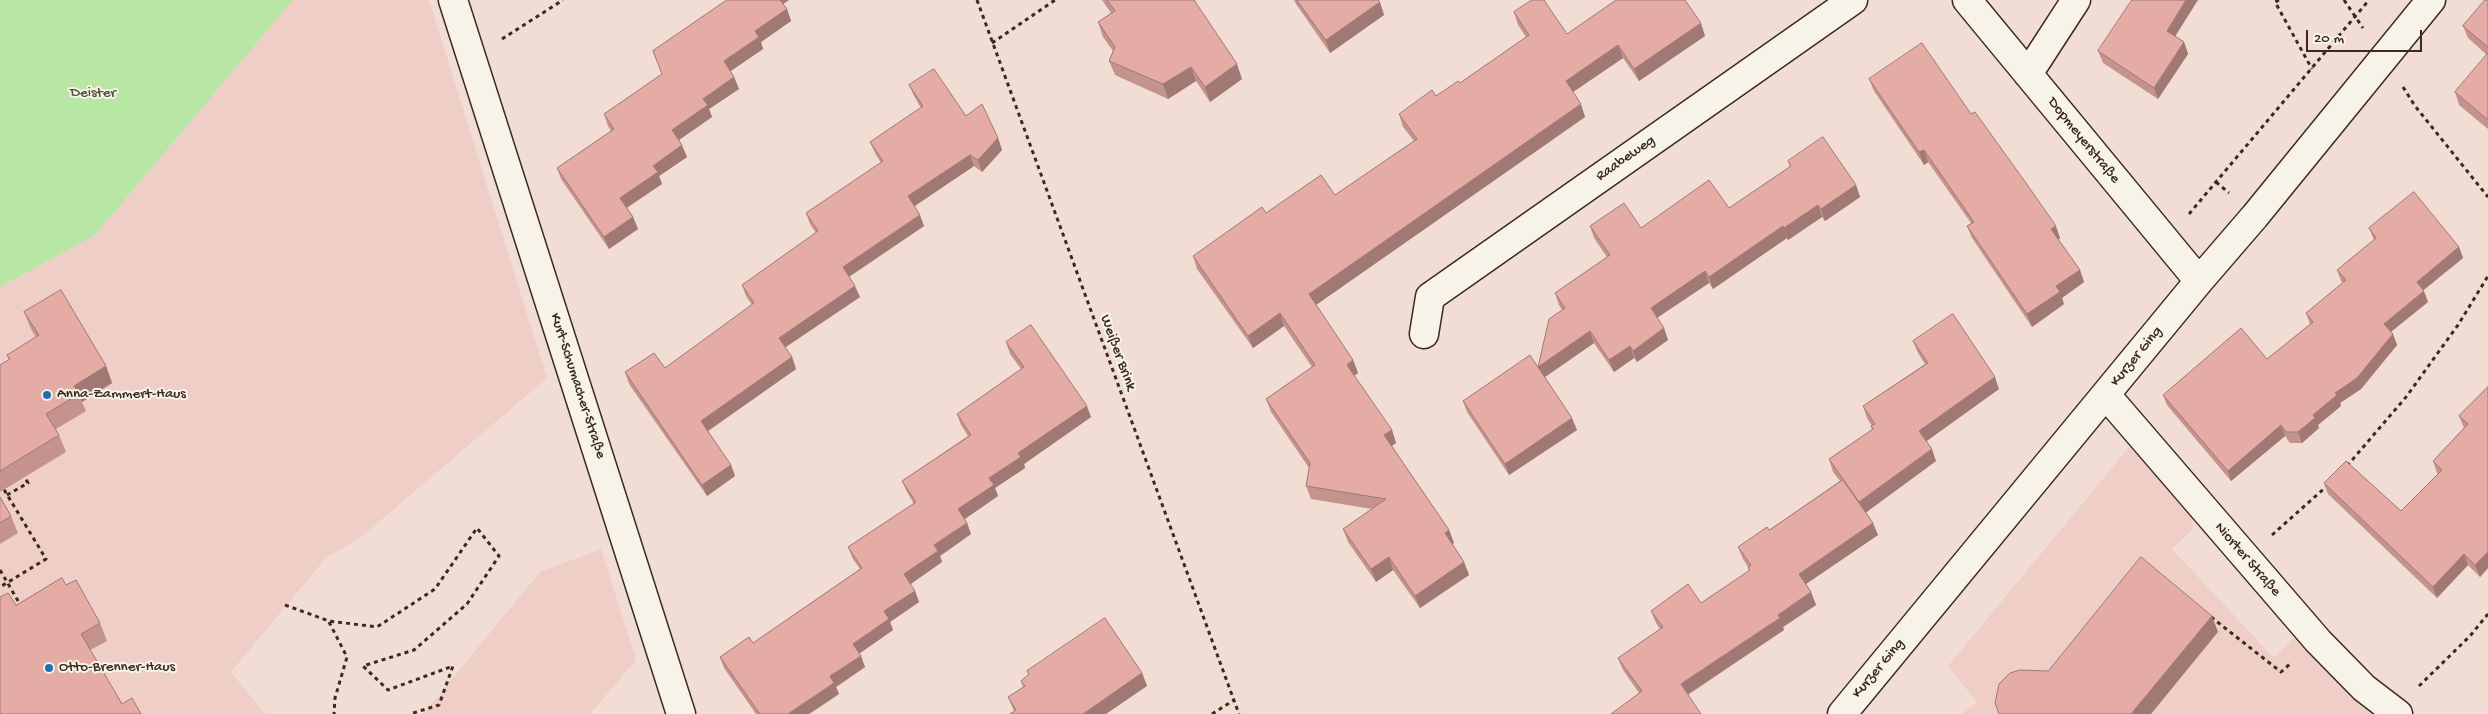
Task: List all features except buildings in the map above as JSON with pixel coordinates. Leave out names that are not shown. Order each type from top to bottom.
[{"type":"street","name":"Kurt-Schumacher-Straße","points":[[453,0],[681,714]]},
{"type":"street","name":"Raabeweg","points":[[1424,334],[1430,297],[1853,0]]},
{"type":"street","name":"Dopmeyerstraße","points":[[1967,0],[2199,281]]},
{"type":"street","points":[[2028,74],[2076,0]]},
{"type":"street","name":"Kurzer Ging","points":[[1842,714],[2199,281],[2255,216],[2431,0]]},
{"type":"street","name":"Niorter Straße","points":[[2106,395],[2318,641],[2364,688],[2398,714]]},
{"type":"path","points":[[472,58],[563,0]]},
{"type":"path","name":"Weißer Brink","points":[[976,0],[1239,714]]},
{"type":"path","points":[[992,43],[1055,0]]},
{"type":"path","points":[[2279,0],[2275,2],[2312,69]]},
{"type":"path","points":[[2344,0],[2355,17]]},
{"type":"path","points":[[2166,242],[2369,0]]},
{"type":"path","points":[[2401,84],[2415,106],[2488,197]]},
{"type":"path","points":[[2484,192],[2488,187]]},
{"type":"path","points":[[2343,470],[2357,457],[2406,397],[2458,325],[2488,276]]},
{"type":"path","points":[[7,495],[28,482],[20,469]]},
{"type":"path","points":[[0,483],[46,559],[0,586]]},
{"type":"path","points":[[2245,558],[2328,484]]},
{"type":"path","points":[[285,605],[329,621],[377,627],[435,589],[477,528],[499,556],[467,604],[414,650],[363,666],[388,690],[453,666],[439,705],[410,714]]},
{"type":"path","points":[[0,570],[26,613]]},
{"type":"path","points":[[2208,614],[2281,672],[2318,641]]},
{"type":"path","points":[[2417,690],[2422,682],[2470,636],[2488,614]]},
{"type":"path","points":[[329,621],[347,657],[335,698],[334,714]]},
{"type":"path","points":[[1212,714],[1234,700]]},
{"type":"shaded area","points":[[293,0],[429,0],[547,378],[360,538],[326,558],[231,672],[265,714],[0,714],[0,287],[95,235]]},
{"type":"shaded area","points":[[2131,445],[2192,516],[2193,529],[2172,549],[2274,658],[2296,636],[2337,679],[2375,714],[1962,714],[1977,702],[1948,666]]},
{"type":"shaded area","points":[[601,549],[636,660],[590,714],[423,714],[540,572]]},
{"type":"green space","name":"Deister","points":[[0,0],[293,0],[95,235],[0,287]]},
{"type":"place","name":"Anna-Zammert-Haus","points":[[47,395]]},
{"type":"place","name":"Otto-Brenner-Haus","points":[[49,668]]}]
